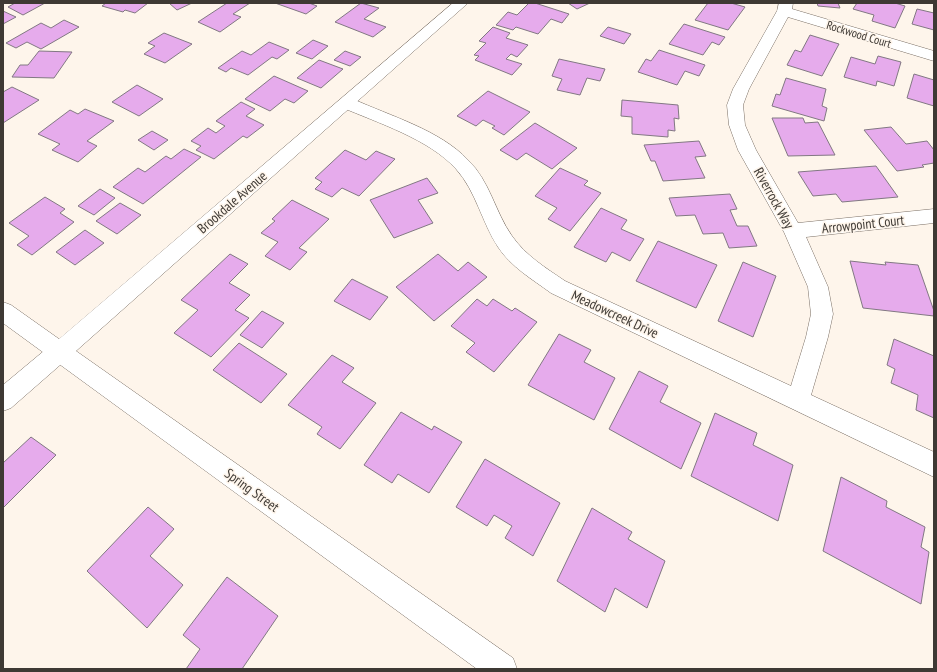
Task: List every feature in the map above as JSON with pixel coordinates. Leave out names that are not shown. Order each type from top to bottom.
[{"type":"street","name":"Brookdale Avenue","points":[[3,400],[461,3]]},
{"type":"street","name":"Rockwood Court","points":[[785,7],[934,56]]},
{"type":"street","name":"Riverrock Way","points":[[785,7],[741,89],[735,105],[737,125],[747,150],[793,231],[818,287],[822,314],[818,338],[798,400]]},
{"type":"street","name":"Meadowcreek Drive","points":[[347,103],[424,138],[450,153],[464,166],[476,183],[500,232],[512,251],[535,271],[558,287],[934,465]]},
{"type":"street","name":"Arrowpoint Court","points":[[793,231],[934,216]]},
{"type":"street","name":"Spring Street","points":[[3,311],[502,669]]},
{"type":"building","points":[[15,3],[45,3],[23,15],[8,7]]},
{"type":"building","points":[[106,3],[148,3],[135,13],[125,10],[123,12],[102,6]]},
{"type":"building","points":[[169,3],[192,3],[177,10]]},
{"type":"building","points":[[227,3],[250,3],[233,14],[241,17],[220,32],[198,22]]},
{"type":"building","points":[[275,3],[309,3],[317,6],[306,14]]},
{"type":"building","points":[[361,3],[379,8],[364,19],[386,27],[373,37],[335,22]]},
{"type":"building","points":[[529,3],[535,3],[569,14],[562,23],[551,19],[538,34],[516,27],[513,30],[496,25],[508,12],[517,15]]},
{"type":"building","points":[[568,3],[590,3],[577,9]]},
{"type":"building","points":[[708,3],[731,3],[745,7],[728,30],[695,20]]},
{"type":"building","points":[[817,3],[838,3],[840,8],[818,6]]},
{"type":"building","points":[[857,3],[895,3],[905,6],[895,28],[872,21],[874,15],[853,9]]},
{"type":"building","points":[[917,9],[934,13],[934,30],[912,24]]},
{"type":"building","points":[[3,11],[16,17],[3,24]]},
{"type":"building","points":[[64,20],[79,27],[41,49],[27,42],[16,48],[6,43],[41,23],[51,28]]},
{"type":"building","points":[[684,24],[725,37],[719,45],[712,42],[703,55],[669,44]]},
{"type":"building","points":[[493,27],[510,33],[506,38],[528,45],[517,57],[511,54],[506,59],[522,64],[512,75],[475,60],[479,56],[474,55],[486,43],[479,41]]},
{"type":"building","points":[[608,27],[631,34],[624,44],[600,36]]},
{"type":"building","points":[[164,33],[192,44],[165,63],[144,54],[155,46],[148,43]]},
{"type":"building","points":[[810,35],[839,44],[822,76],[787,65],[795,50],[801,52]]},
{"type":"building","points":[[313,40],[328,46],[312,59],[296,53]]},
{"type":"building","points":[[269,42],[289,50],[277,59],[272,57],[248,75],[231,68],[226,72],[218,68],[242,51],[251,55]]},
{"type":"building","points":[[659,50],[705,65],[699,76],[685,71],[677,85],[638,72],[646,59],[651,61]]},
{"type":"building","points":[[39,51],[72,52],[54,78],[12,77],[20,65],[28,65]]},
{"type":"building","points":[[345,51],[361,57],[350,66],[334,60]]},
{"type":"building","points":[[878,56],[901,62],[894,86],[877,81],[876,86],[844,77],[851,57],[875,64]]},
{"type":"building","points":[[559,59],[605,69],[600,81],[587,78],[580,95],[557,90],[562,79],[552,76]]},
{"type":"building","points":[[319,60],[343,69],[321,88],[297,78]]},
{"type":"building","points":[[914,74],[934,80],[934,106],[907,98]]},
{"type":"building","points":[[274,76],[308,91],[294,103],[285,99],[270,111],[245,99]]},
{"type":"building","points":[[786,78],[826,89],[822,106],[827,108],[824,121],[772,106],[776,94],[780,95]]},
{"type":"building","points":[[137,85],[163,99],[139,116],[112,102]]},
{"type":"building","points":[[12,87],[39,100],[3,123],[3,92]]},
{"type":"building","points":[[488,91],[530,112],[504,135],[492,128],[495,126],[483,120],[476,126],[457,116]]},
{"type":"building","points":[[622,100],[678,105],[679,119],[674,118],[675,131],[668,130],[668,137],[632,134],[632,117],[621,116]]},
{"type":"building","points":[[241,102],[255,109],[246,116],[264,125],[247,138],[243,136],[214,159],[196,150],[201,146],[191,141],[208,128],[216,133],[225,126],[216,121]]},
{"type":"building","points":[[85,109],[114,121],[87,141],[97,146],[78,162],[52,150],[60,144],[38,134],[70,110],[78,114]]},
{"type":"building","points":[[772,118],[803,118],[805,123],[818,122],[835,155],[788,156]]},
{"type":"building","points":[[535,123],[577,148],[552,169],[526,153],[517,160],[500,150]]},
{"type":"building","points":[[891,127],[906,144],[927,141],[934,150],[934,163],[922,165],[924,167],[897,171],[864,130]]},
{"type":"building","points":[[152,131],[168,140],[154,150],[138,140]]},
{"type":"building","points":[[699,141],[706,156],[695,157],[705,178],[663,181],[655,161],[651,161],[644,145]]},
{"type":"building","points":[[184,149],[201,157],[143,204],[113,187],[138,168],[145,172],[166,156],[171,159]]},
{"type":"building","points":[[345,150],[366,160],[376,151],[395,159],[359,196],[342,188],[332,197],[315,189],[322,182],[315,178]]},
{"type":"building","points":[[876,166],[898,197],[842,202],[836,194],[813,196],[798,172]]},
{"type":"building","points":[[560,168],[588,181],[584,185],[601,193],[570,231],[548,219],[557,208],[535,196]]},
{"type":"building","points":[[427,178],[438,193],[418,200],[433,223],[394,238],[370,200]]},
{"type":"building","points":[[100,189],[115,198],[94,215],[78,206]]},
{"type":"building","points":[[730,194],[737,209],[730,210],[737,226],[748,226],[757,246],[729,248],[723,233],[703,234],[695,215],[676,216],[669,198]]},
{"type":"building","points":[[45,197],[65,209],[60,213],[74,222],[32,255],[17,245],[29,236],[9,223]]},
{"type":"building","points":[[292,200],[329,219],[299,248],[307,252],[290,270],[265,256],[278,242],[261,233],[275,221],[272,219]]},
{"type":"building","points":[[120,203],[141,215],[117,234],[96,221]]},
{"type":"building","points":[[601,208],[627,220],[621,229],[644,239],[630,261],[612,252],[606,262],[574,247]]},
{"type":"building","points":[[85,230],[104,243],[75,265],[56,252]]},
{"type":"building","points":[[658,241],[717,265],[696,308],[636,281]]},
{"type":"building","points":[[230,254],[248,264],[229,283],[250,295],[235,310],[249,318],[211,357],[174,333],[198,310],[181,300]]},
{"type":"building","points":[[438,254],[458,271],[468,262],[487,277],[434,321],[396,287]]},
{"type":"building","points":[[850,261],[886,265],[885,262],[918,265],[934,311],[934,316],[863,308]]},
{"type":"building","points":[[743,262],[776,276],[753,337],[718,321]]},
{"type":"building","points":[[352,279],[388,297],[370,320],[334,301]]},
{"type":"building","points":[[477,299],[487,306],[493,299],[512,311],[515,308],[537,322],[494,372],[466,352],[475,343],[451,326]]},
{"type":"building","points":[[262,311],[284,323],[262,348],[240,335]]},
{"type":"building","points":[[559,334],[591,350],[584,362],[615,378],[594,420],[528,385]]},
{"type":"building","points":[[894,339],[934,356],[934,418],[916,410],[918,395],[891,383],[895,369],[887,365]]},
{"type":"building","points":[[239,343],[287,374],[261,403],[213,370]]},
{"type":"building","points":[[332,355],[354,368],[342,382],[376,403],[340,449],[317,434],[322,427],[288,405]]},
{"type":"building","points":[[639,371],[668,386],[660,402],[701,423],[681,469],[609,429]]},
{"type":"building","points":[[401,412],[432,430],[434,426],[462,442],[429,493],[398,474],[392,483],[364,465]]},
{"type":"building","points":[[715,413],[757,433],[753,445],[793,465],[778,521],[691,476]]},
{"type":"building","points":[[31,437],[56,455],[3,508],[3,463]]},
{"type":"building","points":[[485,459],[560,503],[533,556],[505,538],[512,526],[494,515],[487,526],[456,507]]},
{"type":"building","points":[[841,477],[887,501],[886,507],[925,527],[921,547],[929,552],[921,604],[823,551]]},
{"type":"building","points":[[148,507],[174,529],[150,556],[183,585],[147,628],[87,571]]},
{"type":"building","points":[[592,508],[632,532],[628,539],[665,561],[647,608],[615,588],[605,612],[557,581]]},
{"type":"building","points":[[227,577],[278,616],[242,669],[186,669],[200,649],[183,635]]}]
